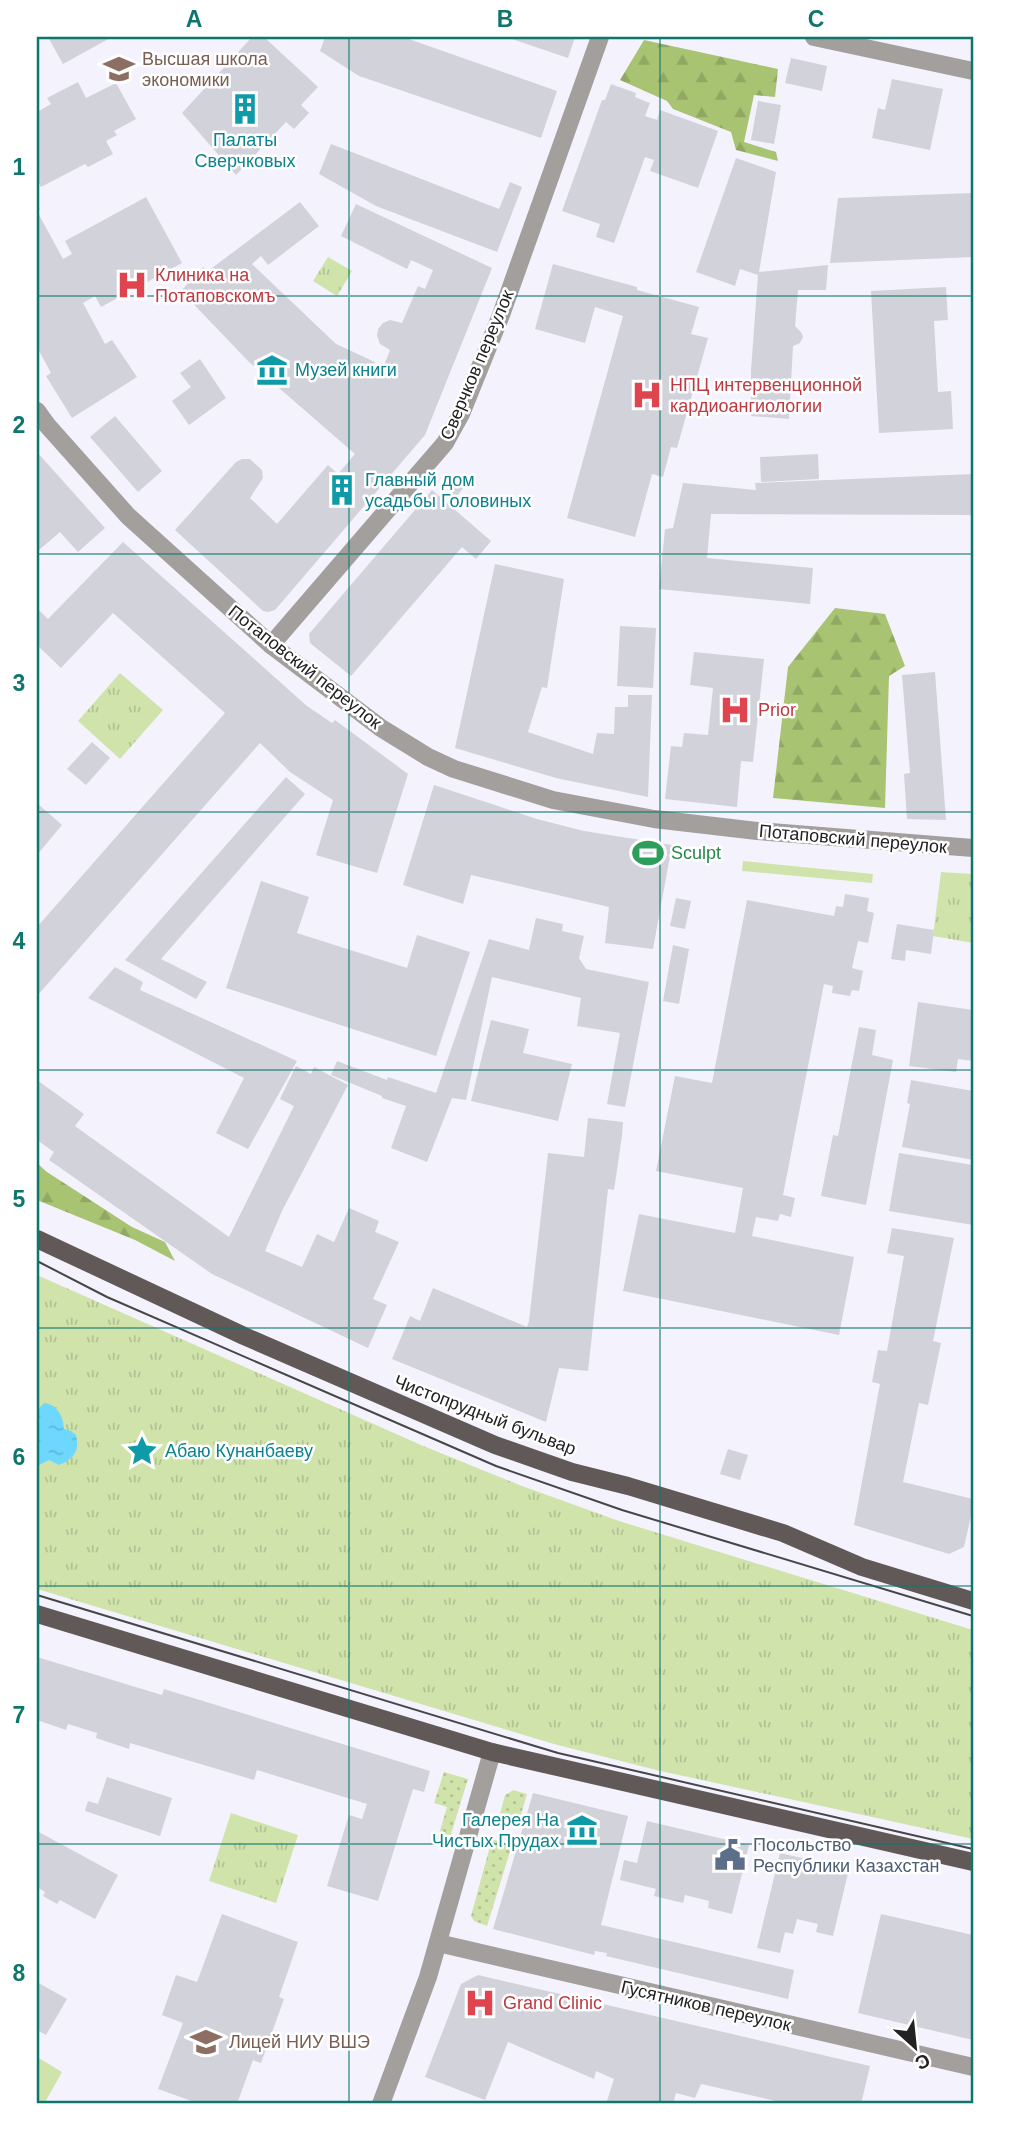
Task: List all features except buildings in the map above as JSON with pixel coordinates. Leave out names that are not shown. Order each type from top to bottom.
[{"type":"main road","name":"Чистопрудный бульвар","points":[[37,1239],[269,1347],[495,1445],[572,1472],[628,1486],[783,1533],[862,1566],[973,1599]]},
{"type":"main road","points":[[37,1614],[492,1752],[973,1862]]},
{"type":"street","name":"Сверчков переулок","points":[[271,645],[445,443],[461,414],[501,315],[600,37]]},
{"type":"street","points":[[814,37],[973,71]]},
{"type":"street","name":"Потаповский переулок","points":[[37,411],[128,516],[271,645],[381,728],[428,757],[454,769],[553,800],[654,819],[757,831],[973,848]]},
{"type":"street","points":[[381,2104],[425,1989],[492,1752]]},
{"type":"street","name":"Гусятников переулок","points":[[438,1944],[973,2067]]},
{"type":"green space","points":[[644,40],[778,69],[775,97],[754,95],[744,142],[776,152],[778,161],[736,150],[731,132],[673,109],[667,101],[620,80]]},
{"type":"green space","points":[[328,257],[352,271],[337,296],[313,281]]},
{"type":"green space","points":[[835,608],[885,614],[905,666],[889,676],[885,808],[773,798],[788,667]]},
{"type":"green space","points":[[120,673],[163,710],[120,759],[78,721]]},
{"type":"green space","points":[[743,861],[873,874],[872,883],[742,871]]},
{"type":"green space","points":[[941,872],[973,874],[973,943],[933,936]]},
{"type":"green space","points":[[37,1163],[132,1227],[165,1242],[175,1261],[135,1240],[37,1200]]},
{"type":"green space","points":[[37,1275],[421,1445],[522,1486],[619,1521],[973,1630],[973,1839],[656,1770],[554,1744],[37,1589]]},
{"type":"green space","points":[[444,1772],[468,1779],[447,1847],[436,1844],[447,1807],[434,1803]]},
{"type":"green space","points":[[513,1790],[527,1794],[517,1828],[498,1822],[505,1795]]},
{"type":"green space","points":[[231,1813],[298,1835],[276,1903],[209,1881]]},
{"type":"green space","points":[[492,1839],[512,1845],[487,1926],[474,1921],[471,1916]]},
{"type":"green space","points":[[37,2057],[62,2072],[44,2104],[37,2104]]},
{"type":"water","points":[[44,1403],[56,1409],[64,1429],[76,1435],[75,1454],[59,1465],[49,1460],[37,1466],[37,1410]]},
{"type":"tram line","points":[[37,1261],[107,1297],[496,1466],[622,1510],[973,1616]]},
{"type":"tram line","points":[[37,1595],[558,1753],[973,1849]]},
{"type":"place","name":"Высшая школа экономики","points":[[119,69]]},
{"type":"place","name":"Палаты Сверчковых","points":[[245,109]]},
{"type":"place","name":"Клиника на Потаповскомъ","points":[[132,285]]},
{"type":"place","name":"Музей книги","points":[[272,370]]},
{"type":"place","name":"НПЦ интервенционной кардиоангиологии","points":[[647,395]]},
{"type":"place","name":"Главный дом усадьбы Головиных","points":[[342,490]]},
{"type":"place","name":"Prior","points":[[735,710]]},
{"type":"place","name":"Sculpt","points":[[648,853]]},
{"type":"place","name":"Абаю Кунанбаеву","points":[[142,1451]]},
{"type":"place","name":"Галерея На Чистых Прудах","points":[[582,1830]]},
{"type":"place","name":"Посольство Республики Казахстан","points":[[730,1855]]},
{"type":"place","name":"Grand Clinic","points":[[480,2003]]},
{"type":"place","name":"Лицей НИУ ВШЭ","points":[[206,2042]]}]
